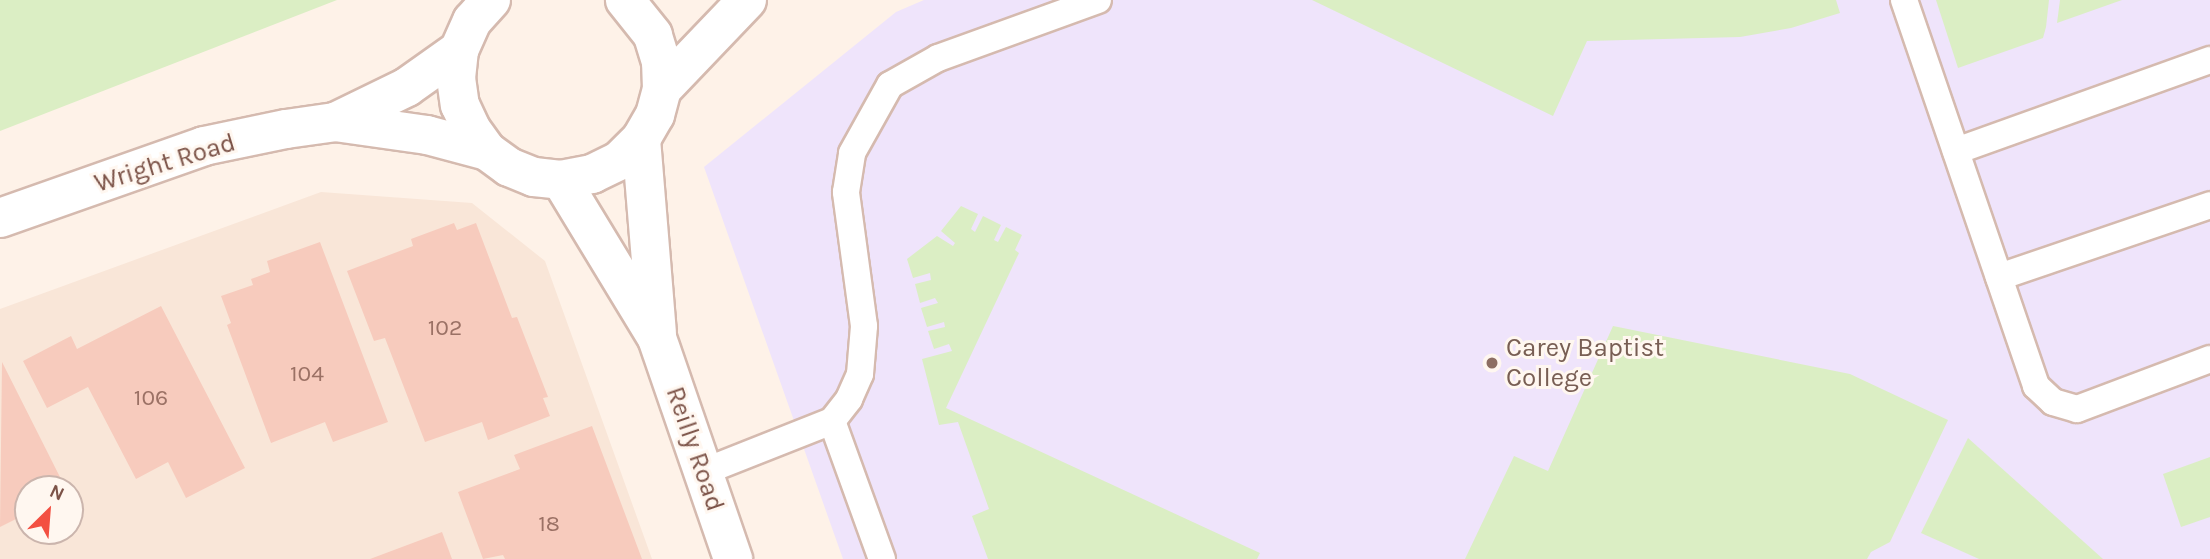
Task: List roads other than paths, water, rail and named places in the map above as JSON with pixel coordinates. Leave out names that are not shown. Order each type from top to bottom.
[{"type":"street","name":"Wright Road","points":[[491,0],[472,21],[459,50],[456,78],[460,105],[471,129],[487,151],[509,167],[534,177],[561,180],[592,174],[619,161],[641,139],[655,116],[662,89],[661,62],[653,35],[625,0]]},
{"type":"street","name":"Wright Road","points":[[662,89],[747,0]]},
{"type":"street","name":"Wright Road","points":[[0,218],[204,146],[335,122],[407,87],[459,50]]},
{"type":"street","name":"Wright Road","points":[[335,122],[427,135],[487,151]]},
{"type":"street","name":"Reilly Road","points":[[641,139],[657,338]]},
{"type":"street","name":"Reilly Road","points":[[561,180],[657,338],[733,559]]},
{"type":"lane","points":[[703,472],[832,421],[849,399],[860,374],[864,326],[846,192],[852,153],[890,85],[937,58],[1098,0]]},
{"type":"lane","points":[[1904,0],[2036,386],[2053,402],[2077,409],[2210,359]]},
{"type":"lane","points":[[1956,151],[2210,60]]},
{"type":"lane","points":[[1999,276],[2210,205]]},
{"type":"lane","points":[[832,421],[882,559]]},
{"type":"place","name":"Carey Baptist College","points":[[1492,363]]}]
